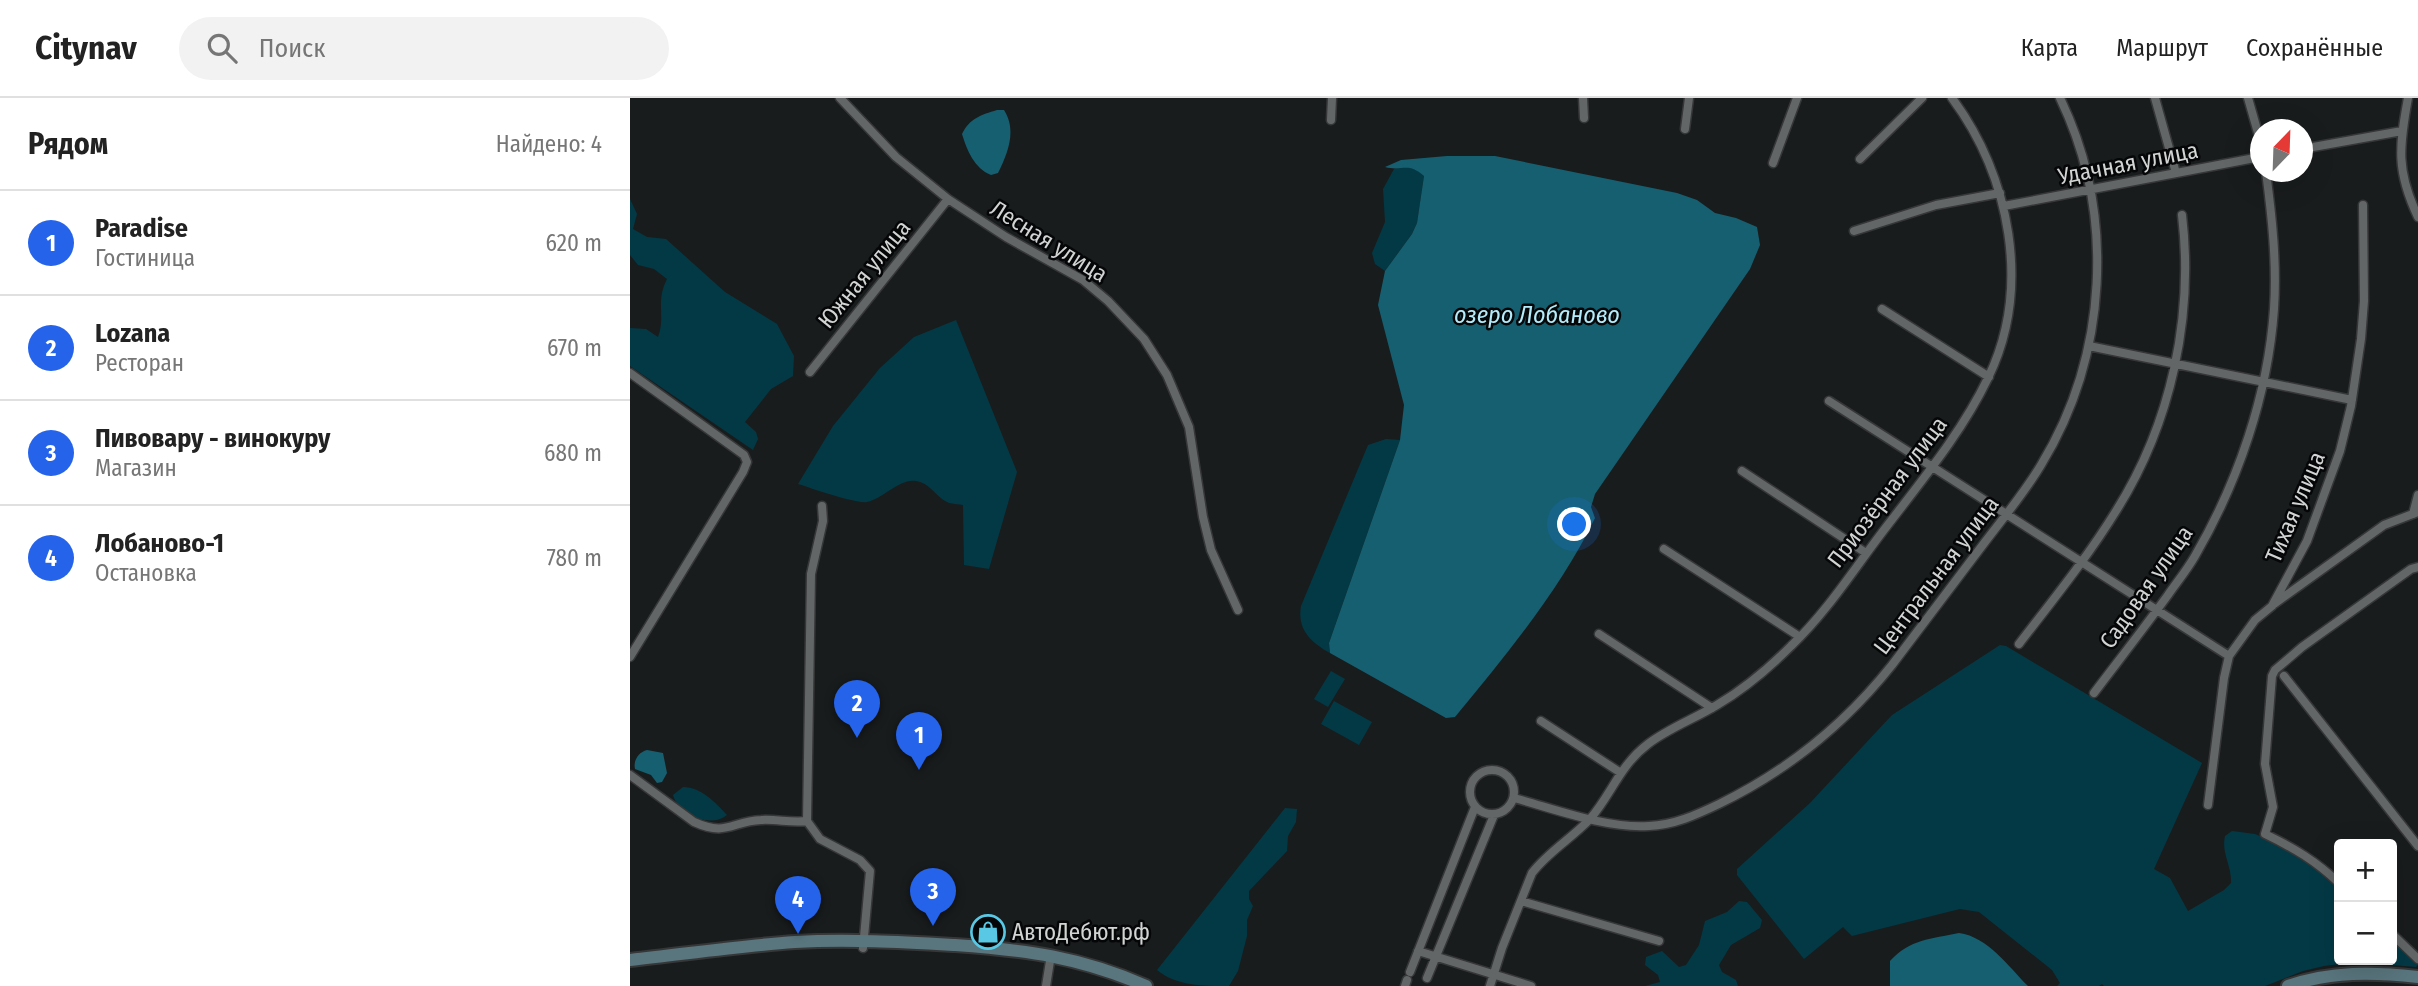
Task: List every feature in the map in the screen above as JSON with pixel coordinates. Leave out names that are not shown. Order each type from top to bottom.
[{"type":"main road","points":[[630,968],[753,953],[863,945]]},
{"type":"main road","points":[[630,960],[752,946],[988,948],[1091,965],[1146,986]]},
{"type":"main road","points":[[1050,959],[1128,986]]},
{"type":"main road","points":[[2288,986],[2315,978],[2355,972],[2418,977]]},
{"type":"street","name":"Лесная улица","points":[[840,98],[896,158],[948,199],[1006,237],[1083,280],[1108,301],[1144,339],[1167,375],[1189,427],[1211,550],[1238,610]]},
{"type":"street","points":[[1331,120],[1332,98]]},
{"type":"street","points":[[1583,98],[1584,118]]},
{"type":"street","points":[[1685,128],[1689,98]]},
{"type":"street","points":[[1773,163],[1797,98]]},
{"type":"street","points":[[1860,159],[1922,98]]},
{"type":"street","name":"Приозёрная улица","points":[[1490,986],[1532,873],[1540,863],[1591,818],[1630,760],[1646,745],[1712,708],[1752,681],[1800,637],[1932,467],[1964,421],[1989,377],[2006,324],[2010,250],[2004,206],[1982,145],[1952,98]]},
{"type":"street","name":"Центральная улица","points":[[1514,798],[1623,825],[1648,826],[1676,822],[1734,797],[1777,772],[1823,738],[1873,689],[2041,465],[2076,392],[2088,346],[2097,282],[2097,240],[2091,189],[2074,127],[2060,98]]},
{"type":"street","points":[[2154,98],[2176,173]]},
{"type":"street","points":[[2248,98],[2254,119]]},
{"type":"street","points":[[2408,98],[2400,163],[2406,192],[2418,217]]},
{"type":"street","points":[[2313,147],[2402,131]]},
{"type":"street","name":"Удачная улица","points":[[2004,206],[2250,159]]},
{"type":"street","name":"Садовая улица","points":[[2094,693],[2194,558],[2238,467],[2264,382],[2274,310],[2273,229],[2267,182]]},
{"type":"street","points":[[1854,231],[1936,205],[2000,193]]},
{"type":"street","name":"Южная улица","points":[[810,372],[948,199]]},
{"type":"street","name":"Тихая улица","points":[[2208,805],[2229,656],[2255,620],[2272,606],[2307,541],[2340,451],[2352,400],[2364,301],[2363,205]]},
{"type":"street","points":[[2019,644],[2117,511],[2155,434],[2176,363],[2185,292],[2182,215]]},
{"type":"street","points":[[1882,309],[1989,377]]},
{"type":"street","points":[[2088,346],[2352,400]]},
{"type":"street","points":[[630,373],[744,455],[747,462],[746,468],[630,657]]},
{"type":"street","points":[[1829,401],[2229,656]]},
{"type":"street","points":[[1742,471],[1867,553]]},
{"type":"street","points":[[2272,606],[2384,525],[2415,513],[2418,495]]},
{"type":"street","points":[[822,506],[823,521],[811,575],[807,821],[820,839],[860,860],[870,871],[863,945]]},
{"type":"street","points":[[1664,549],[1800,637]]},
{"type":"street","points":[[2334,878],[2301,851],[2265,834],[2273,807],[2265,764],[2272,676],[2275,670],[2302,647],[2418,567]]},
{"type":"street","points":[[1599,634],[1712,708]]},
{"type":"street","points":[[630,636],[641,641]]},
{"type":"street","points":[[2284,676],[2418,846]]},
{"type":"street","points":[[1541,721],[1621,773]]},
{"type":"street","points":[[1485,771],[1501,771],[1514,787],[1514,798],[1509,807],[1494,814],[1484,813],[1475,807],[1470,794],[1471,785],[1476,777],[1485,771]]},
{"type":"street","points":[[630,775],[705,828],[730,828],[760,820],[794,823],[807,821]]},
{"type":"street","points":[[1407,979],[1475,807]]},
{"type":"street","points":[[1427,978],[1494,814]]},
{"type":"street","points":[[1521,901],[1659,941]]},
{"type":"street","points":[[2397,939],[2418,959]]},
{"type":"street","points":[[1418,951],[1531,986]]},
{"type":"street","points":[[1046,986],[1050,959]]},
{"type":"shaded area","points":[[1405,166],[1415,168],[1424,176],[1417,223],[1385,271],[1375,264],[1372,253],[1385,222],[1383,189],[1394,169]]},
{"type":"shaded area","points":[[630,199],[637,214],[633,229],[647,237],[666,239],[725,292],[777,324],[794,356],[793,376],[771,389],[745,422],[756,432],[758,439],[753,450],[630,366],[630,328],[646,329],[658,337],[663,288],[667,279],[654,269],[638,265],[630,255]]},
{"type":"shaded area","points":[[956,320],[1017,472],[989,569],[964,565],[963,505],[947,502],[921,482],[904,482],[867,502],[798,484],[833,426],[880,368],[914,337]]},
{"type":"shaded area","points":[[1386,439],[1400,440],[1329,643],[1330,653],[1303,629],[1301,606],[1368,445]]},
{"type":"shaded area","points":[[2000,645],[2006,646],[2202,763],[2154,869],[2170,878],[2188,911],[2231,883],[2224,848],[2225,836],[2232,831],[2255,834],[2292,850],[2334,882],[2334,965],[2303,971],[2265,986],[2057,986],[2060,983],[2052,970],[1979,912],[1960,909],[1852,936],[1843,927],[1804,959],[1737,875],[1737,869],[1810,803],[1892,715]]},
{"type":"shaded area","points":[[1331,671],[1345,679],[1328,707],[1314,699]]},
{"type":"shaded area","points":[[1334,701],[1372,722],[1359,745],[1321,724]]},
{"type":"shaded area","points":[[683,787],[702,792],[727,815],[720,819],[704,820],[688,813],[676,802],[673,795]]},
{"type":"shaded area","points":[[1285,808],[1297,809],[1296,822],[1288,836],[1287,851],[1249,891],[1253,906],[1247,920],[1247,936],[1238,971],[1229,986],[1181,982],[1157,970]]},
{"type":"shaded area","points":[[1739,901],[1747,902],[1762,920],[1760,928],[1731,945],[1719,965],[1722,972],[1736,980],[1738,986],[1645,986],[1660,982],[1658,975],[1645,965],[1646,957],[1662,951],[1679,967],[1686,965],[1699,945],[1705,921],[1727,912]]},
{"type":"shaded area","points":[[2397,941],[2418,960],[2416,967],[2392,965],[2397,965]]},
{"type":"water","points":[[997,110],[1004,110],[1008,118],[1010,142],[998,173],[991,175],[976,163],[962,134],[972,121]]},
{"type":"water","name":"озеро Лобаново","points":[[1495,156],[1677,193],[1697,200],[1715,213],[1757,227],[1760,245],[1750,269],[1595,494],[1591,507],[1595,518],[1566,571],[1512,646],[1455,717],[1446,718],[1330,653],[1329,643],[1400,440],[1404,405],[1378,305],[1385,271],[1417,223],[1424,176],[1409,168],[1385,167],[1401,160]]},
{"type":"water","points":[[647,750],[663,753],[667,773],[662,782],[657,783],[651,775],[635,769],[637,757]]},
{"type":"water","points":[[1959,933],[1988,946],[2028,986],[1890,986],[1890,961],[1905,948],[1922,941]]},
{"type":"place","name":"Lozana","points":[[857,738]]},
{"type":"place","name":"Paradise","points":[[919,770]]},
{"type":"place","name":"Пивовару - винокуру","points":[[933,926]]},
{"type":"place","name":"АвтоДебют.рф","points":[[988,932]]},
{"type":"place","name":"Лобаново-1","points":[[798,934]]}]
